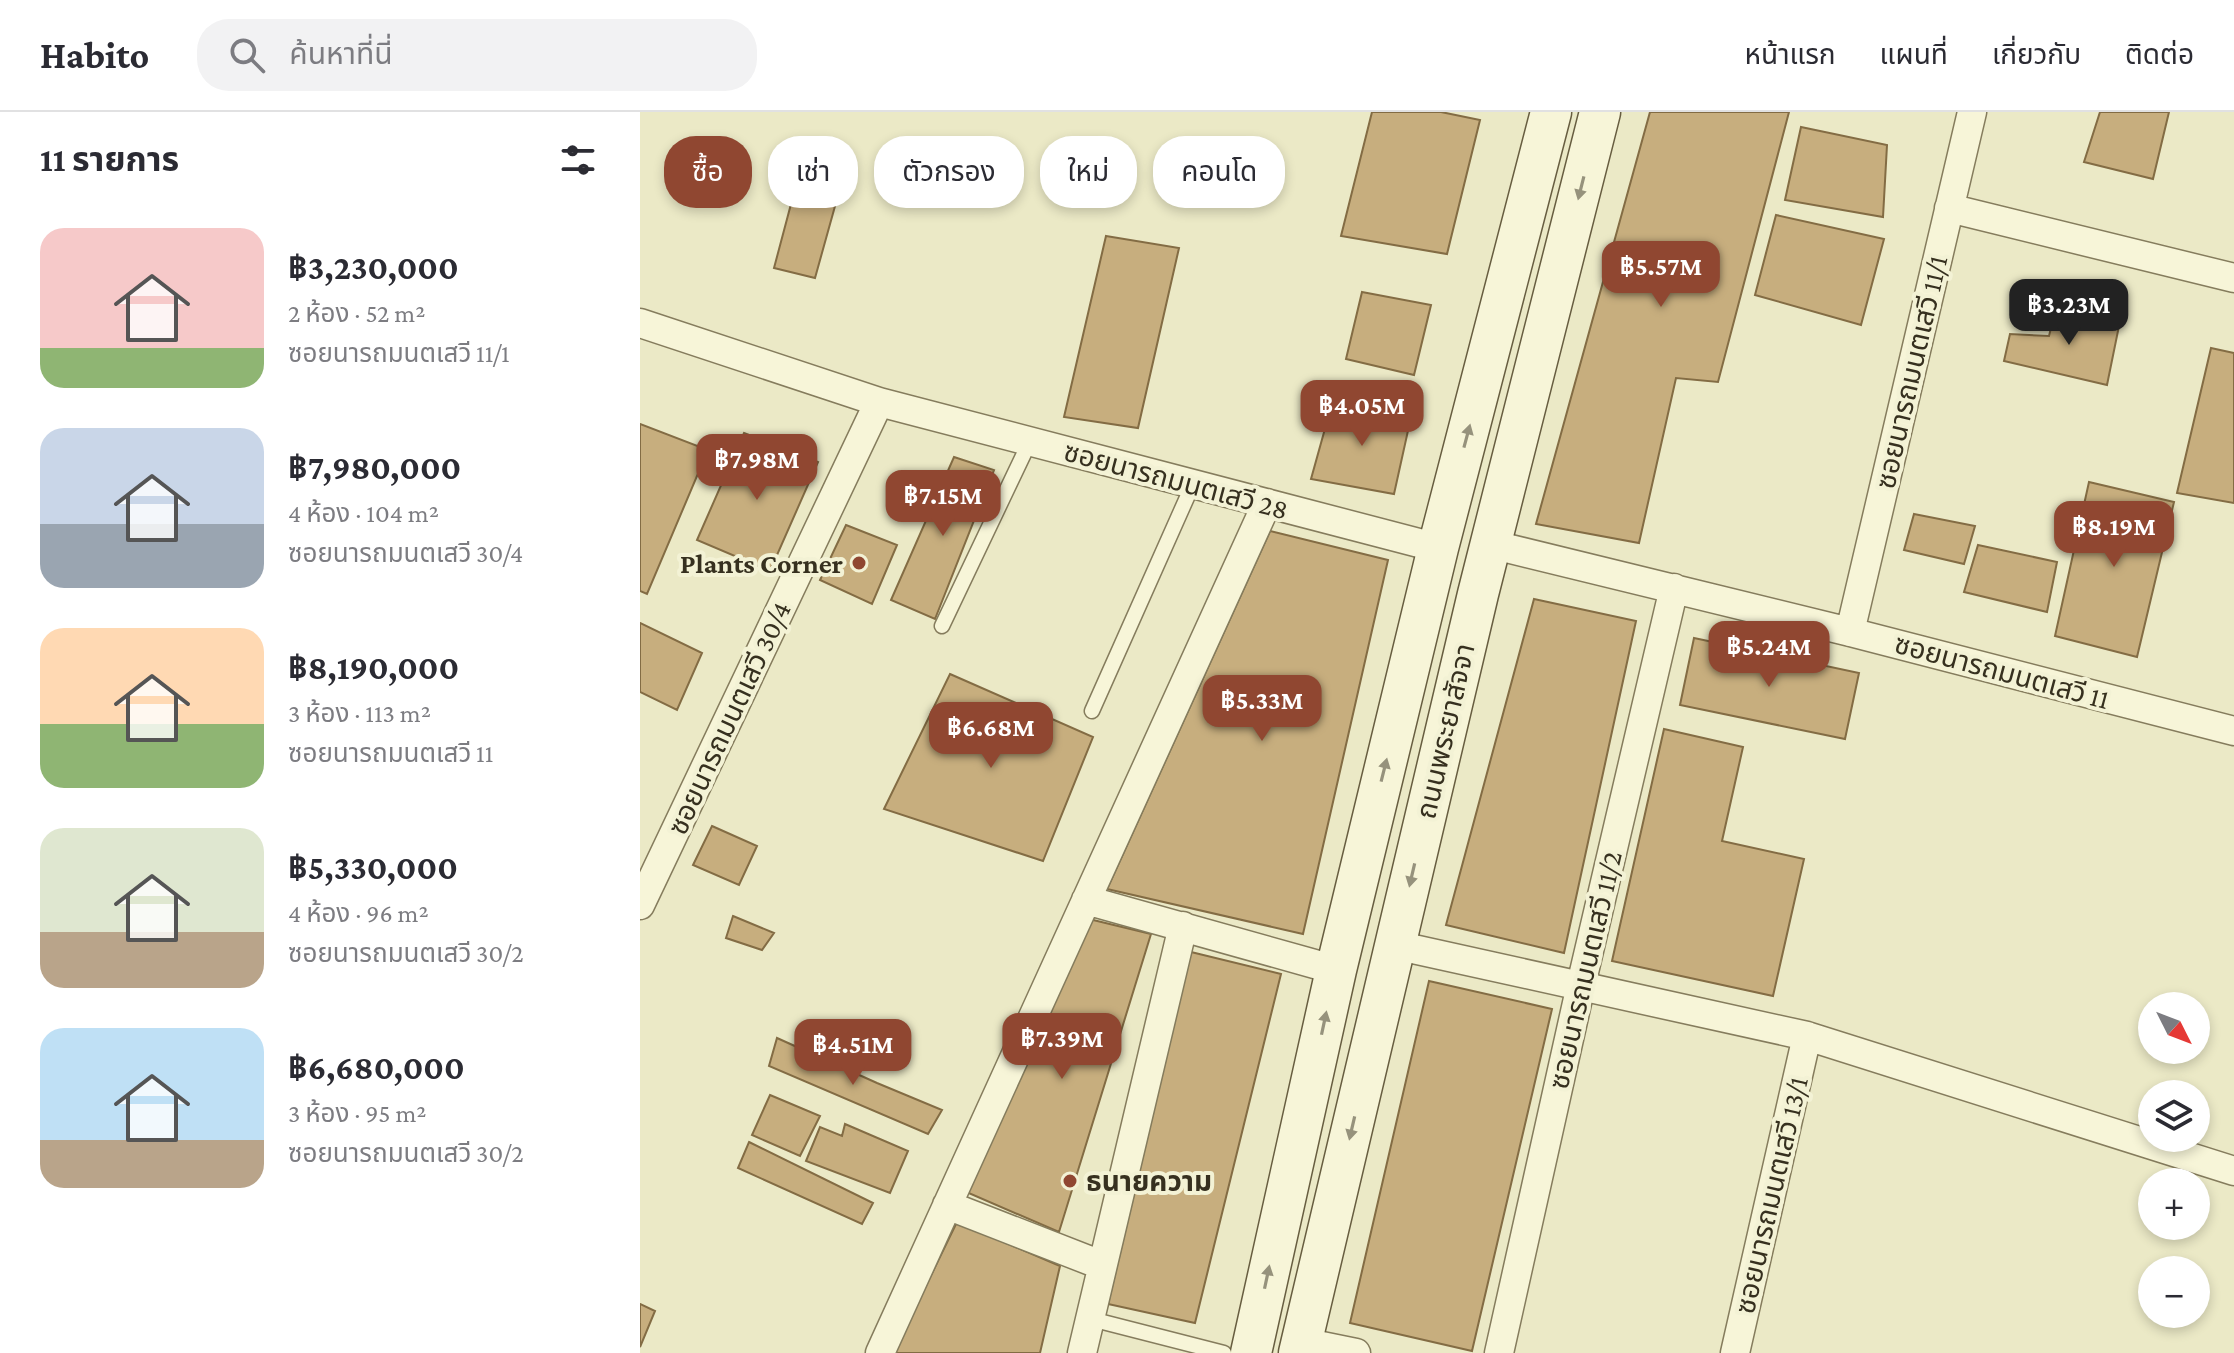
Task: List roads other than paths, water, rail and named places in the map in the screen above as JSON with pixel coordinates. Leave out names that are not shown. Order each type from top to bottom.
[{"type":"main road","name":"ถนนพระยาสัจจา","points":[[1251,1353],[1336,970],[1433,566],[1551,112]]},
{"type":"main road","name":"ถนนพระยาสัจจา","points":[[1300,1347],[1490,544],[1600,112]]},
{"type":"main road","points":[[1456,478],[1503,491]]},
{"type":"main road","points":[[1433,566],[1478,594]]},
{"type":"street","name":"ซอยนารถมนตเสวี 11/1","points":[[1850,632],[1972,112]]},
{"type":"street","points":[[1949,208],[2234,278]]},
{"type":"street","name":"ซอยนารถมนตเสวี 28","points":[[640,323],[879,402],[1267,503],[1433,566]]},
{"type":"street","name":"ซอยนารถมนตเสวี 30/4","points":[[640,905],[879,402]]},
{"type":"street","points":[[880,1353],[1267,503]]},
{"type":"street","name":"ซอยนารถมนตเสวี 11","points":[[1490,544],[1850,632],[2234,731]]},
{"type":"street","name":"ซอยนารถมนตเสวี 11/2","points":[[1499,1353],[1674,588]]},
{"type":"street","points":[[1086,900],[1336,970]]},
{"type":"street","points":[[1082,1353],[1183,926]]},
{"type":"street","points":[[1395,945],[1807,1036],[2234,1171]]},
{"type":"street","name":"ซอยนารถมนตเสวี 13/1","points":[[1735,1353],[1807,1036]]},
{"type":"street","points":[[947,1205],[1101,1265]]},
{"type":"street","points":[[1300,1347],[1356,1353]]},
{"type":"lane","points":[[942,626],[1030,441]]},
{"type":"lane","points":[[1092,711],[1193,484]]},
{"type":"lane","points":[[1091,1319],[1224,1353]]},
{"type":"place","name":"Plants Corner","points":[[859,563]]},
{"type":"place","name":"ธนายความ","points":[[1070,1181]]}]
